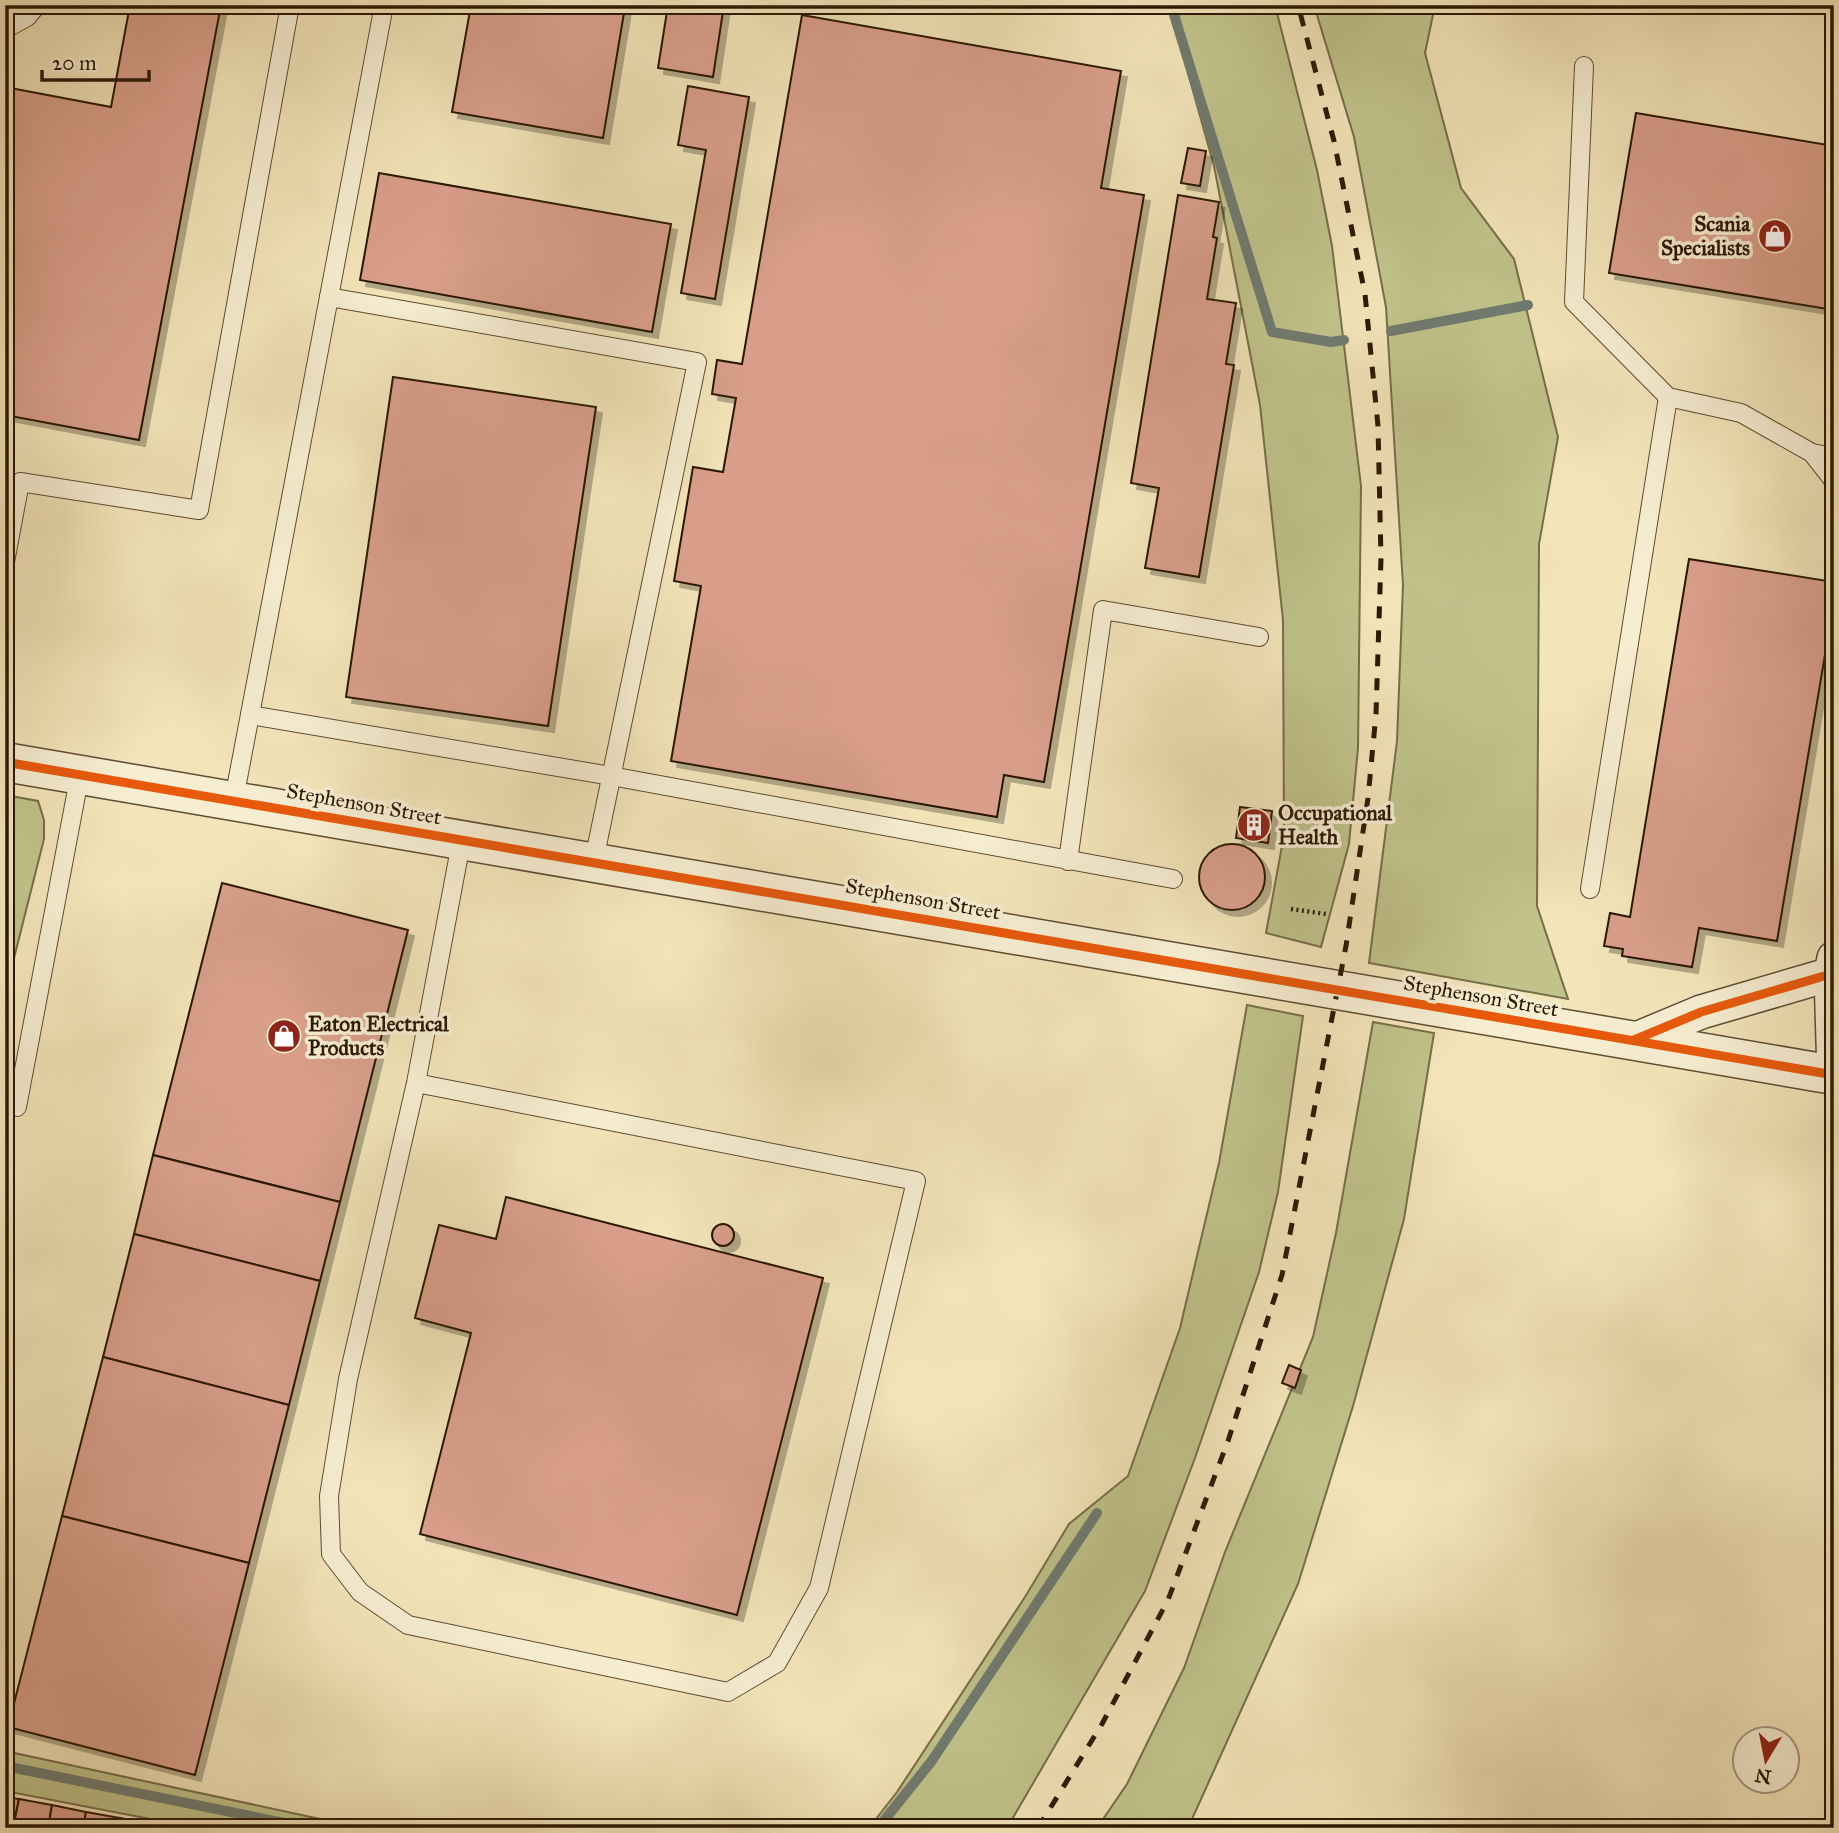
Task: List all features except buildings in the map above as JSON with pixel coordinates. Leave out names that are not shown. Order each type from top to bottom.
[{"type":"street","name":"Stephenson Street","points":[[5,761],[1834,1075]]},
{"type":"street","points":[[1633,1040],[1701,1012],[1832,966],[1834,1075]]},
{"type":"lane","points":[[5,29],[27,18],[37,5]]},
{"type":"lane","points":[[5,562],[12,480],[199,510],[290,5]]},
{"type":"lane","points":[[234,799],[384,5]]},
{"type":"lane","points":[[1584,66],[1574,302],[1668,397],[1741,413],[1812,453],[1834,457]]},
{"type":"lane","points":[[329,297],[697,362],[594,860]]},
{"type":"lane","points":[[1590,889],[1668,397]]},
{"type":"lane","points":[[1812,453],[1834,481]]},
{"type":"lane","points":[[1068,861],[1103,610],[1259,637]]},
{"type":"lane","points":[[250,715],[611,776],[1172,879]]},
{"type":"lane","points":[[17,1107],[80,774]]},
{"type":"lane","points":[[416,1083],[916,1181],[819,1588],[777,1663],[729,1692],[408,1625],[360,1592],[331,1554],[329,1496],[348,1379],[416,1083],[462,838]]},
{"type":"path","points":[[1292,909],[1326,914]]},
{"type":"green space","points":[[1169,5],[1275,5],[1317,170],[1332,246],[1361,486],[1358,748],[1349,844],[1321,947],[1266,933],[1284,835],[1283,620],[1260,405],[1214,166]]},
{"type":"green space","points":[[1314,5],[1435,5],[1425,53],[1461,188],[1514,259],[1558,437],[1539,544],[1537,906],[1568,999],[1369,963],[1397,741],[1403,585],[1386,307],[1354,137]]},
{"type":"green space","points":[[5,795],[38,801],[44,820],[44,839],[5,994]]},
{"type":"green space","points":[[1247,1005],[1303,1016],[1278,1192],[1259,1272],[1195,1458],[1145,1591],[1007,1828],[869,1828],[897,1792],[1025,1597],[1069,1524],[1128,1476],[1180,1328],[1219,1163]]},
{"type":"green space","points":[[1373,1022],[1434,1033],[1404,1219],[1353,1406],[1298,1584],[1188,1828],[1097,1828],[1127,1784],[1184,1668],[1225,1552],[1313,1337],[1336,1233]]},
{"type":"green space","points":[[5,1751],[362,1828],[197,1828],[5,1791]]},
{"type":"waterway","points":[[1171,5],[1272,332],[1331,342],[1344,340]]},
{"type":"waterway","points":[[1391,331],[1528,305]]},
{"type":"waterway","points":[[878,1828],[931,1762],[1097,1513]]},
{"type":"waterway","points":[[5,1766],[309,1828]]},
{"type":"railway","points":[[1038,1828],[1102,1724],[1168,1600],[1228,1441],[1282,1275],[1346,946],[1368,798],[1376,714],[1381,558],[1378,426],[1365,294],[1334,141],[1298,5]]},
{"type":"cycle path","points":[[5,762],[1834,1075]]},
{"type":"cycle path","points":[[1634,1040],[1701,1012],[1831,974]]},
{"type":"place","name":"Scania Specialists","points":[[1775,236]]},
{"type":"place","name":"Occupational Health","points":[[1254,825]]},
{"type":"place","name":"Eaton Electrical Products","points":[[284,1036]]}]
